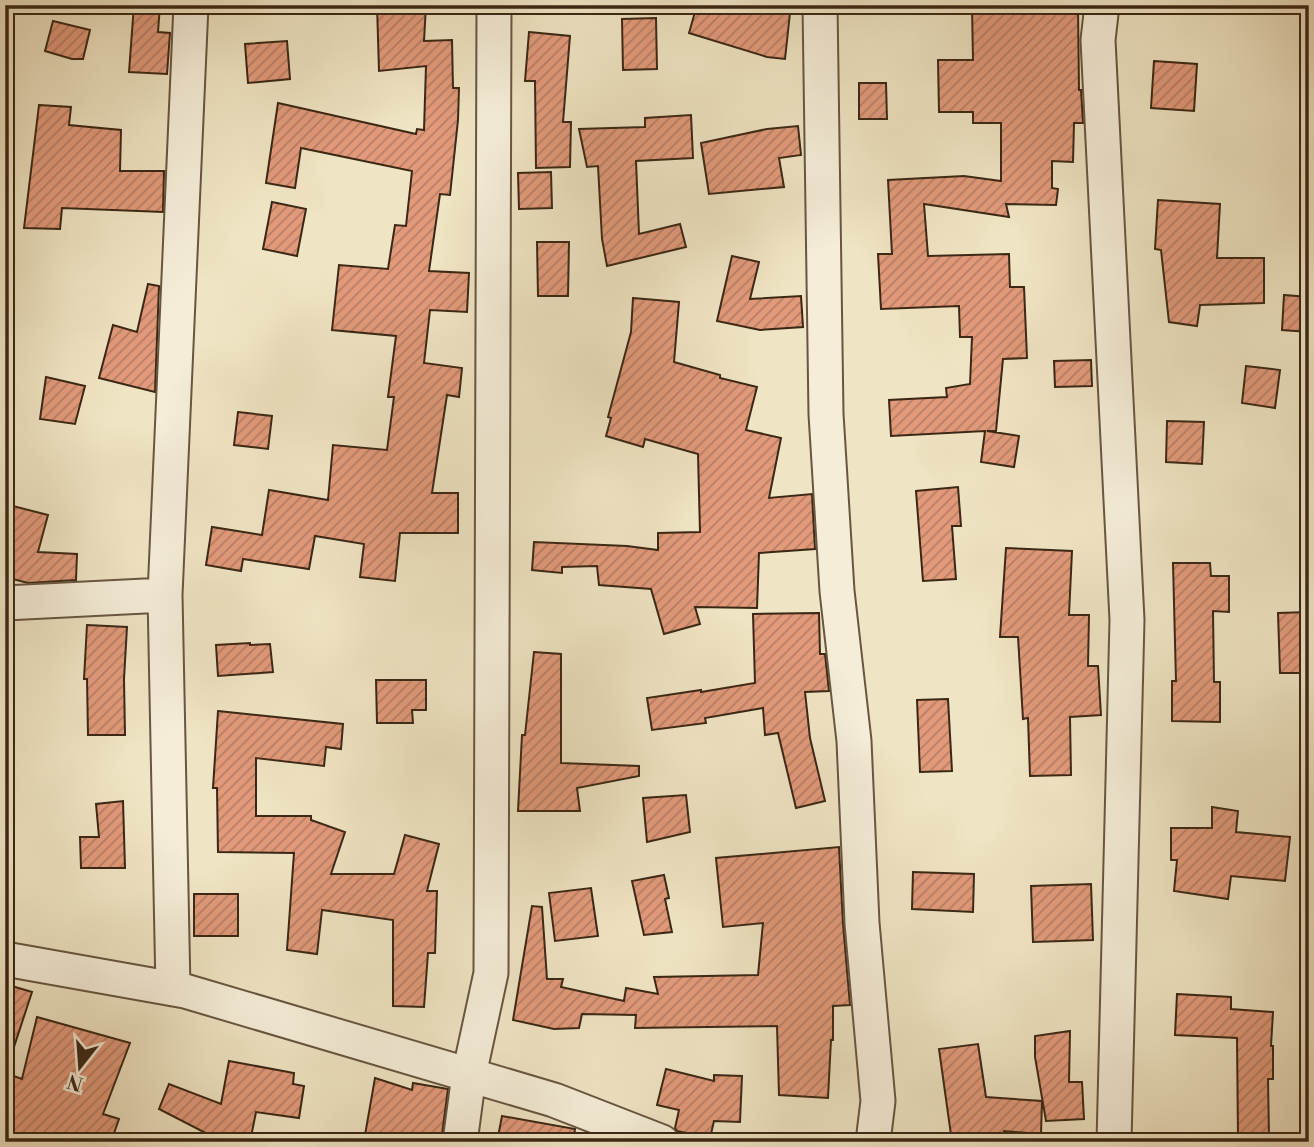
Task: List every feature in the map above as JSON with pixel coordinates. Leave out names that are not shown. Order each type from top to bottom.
[{"type":"street","points":[[173,989],[165,595],[191,5]]},
{"type":"street","points":[[460,1142],[469,1075],[491,973],[494,5]]},
{"type":"street","points":[[820,5],[826,414],[837,591],[854,741],[862,923],[878,1101],[873,1142]]},
{"type":"street","points":[[1102,5],[1098,40],[1127,620],[1114,1142]]},
{"type":"street","points":[[5,603],[165,595]]},
{"type":"street","points":[[5,959],[173,989],[554,1100],[662,1142]]},
{"type":"building","points":[[134,5],[160,5],[158,32],[170,33],[167,74],[129,72]]},
{"type":"building","points":[[377,5],[426,5],[424,41],[452,40],[453,88],[459,88],[458,120],[450,195],[440,194],[429,271],[469,273],[467,312],[430,310],[424,363],[462,368],[459,397],[447,395],[432,493],[458,493],[458,533],[400,533],[395,581],[360,577],[364,544],[315,536],[309,569],[243,559],[241,571],[206,565],[212,527],[262,535],[269,490],[328,500],[333,445],[387,450],[394,397],[388,397],[396,336],[332,330],[339,265],[388,269],[395,225],[406,226],[412,171],[301,148],[295,188],[266,183],[278,103],[416,134],[417,129],[424,130],[426,66],[379,71]]},
{"type":"building","points":[[697,5],[749,5],[747,9],[790,13],[785,59],[767,57],[689,33]]},
{"type":"building","points":[[1078,6],[1079,90],[1083,123],[1074,123],[1073,162],[1052,161],[1052,188],[1058,189],[1056,205],[1006,204],[1009,217],[924,204],[928,256],[1009,254],[1010,287],[1024,287],[1027,358],[1003,359],[996,431],[987,431],[1019,436],[1014,467],[981,462],[985,431],[891,436],[889,400],[947,397],[946,388],[970,384],[972,337],[960,337],[959,306],[881,309],[878,254],[892,254],[888,180],[964,176],[1001,181],[1001,123],[973,123],[973,112],[939,112],[938,60],[973,60],[972,7]]},
{"type":"building","points":[[656,18],[657,69],[623,70],[622,19]]},
{"type":"building","points":[[53,21],[90,30],[83,59],[72,59],[45,51]]},
{"type":"building","points":[[529,32],[570,36],[563,122],[571,122],[570,167],[536,168],[535,81],[525,81]]},
{"type":"building","points":[[287,41],[290,79],[248,83],[245,44]]},
{"type":"building","points":[[1154,61],[1197,64],[1194,111],[1151,108]]},
{"type":"building","points":[[859,83],[886,83],[887,119],[859,119]]},
{"type":"building","points":[[39,105],[71,107],[69,125],[121,130],[120,171],[164,171],[163,212],[62,208],[60,229],[24,228]]},
{"type":"building","points":[[691,115],[693,158],[636,161],[639,234],[680,224],[686,247],[607,266],[602,239],[598,166],[587,167],[579,129],[645,127],[645,118]]},
{"type":"building","points":[[798,126],[801,155],[779,158],[784,187],[709,194],[701,143],[767,129]]},
{"type":"building","points":[[551,172],[552,208],[519,209],[518,173]]},
{"type":"building","points":[[1158,200],[1220,204],[1217,258],[1264,258],[1264,303],[1200,305],[1197,326],[1169,322],[1161,250],[1155,249]]},
{"type":"building","points":[[272,202],[306,209],[297,256],[263,249]]},
{"type":"building","points":[[537,242],[569,242],[568,296],[538,296]]},
{"type":"building","points":[[732,256],[759,262],[750,299],[801,296],[803,327],[760,330],[717,321]]},
{"type":"building","points":[[148,284],[159,286],[155,392],[99,378],[113,325],[137,332]]},
{"type":"building","points":[[1284,295],[1309,297],[1309,332],[1282,330]]},
{"type":"building","points":[[633,298],[679,302],[674,362],[757,387],[746,430],[781,438],[769,498],[812,494],[815,549],[759,553],[757,608],[695,607],[700,624],[664,634],[651,589],[599,585],[597,566],[562,567],[562,573],[532,570],[534,542],[658,550],[658,533],[700,532],[698,454],[645,439],[643,447],[606,436],[611,418],[608,417],[631,332]]},
{"type":"building","points":[[1091,360],[1092,386],[1055,387],[1054,361]]},
{"type":"building","points":[[1246,366],[1280,370],[1275,408],[1242,403]]},
{"type":"building","points":[[46,377],[85,386],[75,424],[40,419]]},
{"type":"building","points":[[238,412],[272,416],[268,449],[234,445]]},
{"type":"building","points":[[1167,421],[1204,422],[1202,464],[1166,462]]},
{"type":"building","points":[[958,487],[961,526],[952,526],[956,579],[923,581],[916,491]]},
{"type":"building","points":[[9,505],[48,515],[38,552],[77,554],[76,580],[28,583],[5,577],[5,517]]},
{"type":"building","points":[[1006,548],[1072,551],[1069,615],[1089,615],[1088,666],[1098,666],[1101,715],[1070,717],[1071,775],[1030,776],[1028,718],[1023,719],[1018,637],[1000,637]]},
{"type":"building","points":[[1173,563],[1210,563],[1211,576],[1229,576],[1229,612],[1213,611],[1214,682],[1220,682],[1220,722],[1172,721],[1172,681],[1176,681]]},
{"type":"building","points":[[1309,612],[1309,673],[1280,673],[1278,613]]},
{"type":"building","points":[[819,613],[820,654],[825,654],[829,691],[805,692],[810,738],[825,801],[796,808],[778,733],[765,735],[763,708],[705,718],[706,723],[652,730],[647,698],[755,683],[753,614]]},
{"type":"building","points":[[87,625],[127,627],[125,735],[88,735],[87,679],[84,679]]},
{"type":"building","points":[[270,644],[273,672],[218,676],[216,645]]},
{"type":"building","points":[[534,652],[561,654],[561,763],[639,766],[639,776],[577,788],[580,811],[518,811],[522,735],[525,735]]},
{"type":"building","points":[[376,680],[426,680],[426,710],[412,710],[413,723],[377,723]]},
{"type":"building","points":[[948,699],[952,771],[920,772],[917,700]]},
{"type":"building","points":[[218,711],[343,724],[341,749],[326,747],[324,766],[256,758],[256,816],[311,816],[311,820],[345,832],[331,874],[394,874],[405,835],[439,844],[427,891],[437,891],[435,953],[428,953],[424,1007],[393,1006],[393,920],[322,910],[317,954],[287,950],[294,853],[218,852],[217,788],[213,788]]},
{"type":"building","points":[[686,795],[690,832],[647,842],[643,798]]},
{"type":"building","points":[[123,801],[125,868],[81,868],[80,837],[99,837],[96,804]]},
{"type":"building","points":[[1212,807],[1238,811],[1236,832],[1290,837],[1285,881],[1231,876],[1228,899],[1174,891],[1177,860],[1171,860],[1171,828],[1212,828]]},
{"type":"building","points":[[839,847],[850,1005],[833,1006],[828,1098],[779,1095],[777,1026],[635,1028],[636,1015],[582,1014],[579,1028],[554,1029],[513,1020],[532,906],[542,907],[547,979],[563,979],[561,987],[624,1001],[626,988],[658,994],[654,977],[758,975],[763,923],[723,927],[716,858]]},
{"type":"building","points":[[913,872],[974,874],[973,912],[912,909]]},
{"type":"building","points":[[664,875],[669,898],[665,899],[672,932],[644,935],[632,881]]},
{"type":"building","points":[[1091,884],[1093,940],[1033,942],[1031,886]]},
{"type":"building","points":[[591,888],[598,936],[555,941],[549,893]]},
{"type":"building","points":[[194,894],[238,894],[238,936],[194,936]]},
{"type":"building","points":[[5,984],[32,992],[10,1059],[5,1058]]},
{"type":"building","points":[[1177,994],[1231,997],[1231,1009],[1273,1012],[1273,1079],[1268,1079],[1269,1136],[1238,1136],[1237,1038],[1175,1035]]},
{"type":"building","points":[[37,1017],[130,1043],[103,1114],[119,1119],[111,1142],[5,1142],[5,1073],[22,1079]]},
{"type":"building","points":[[1070,1031],[1069,1082],[1082,1082],[1084,1119],[1046,1121],[1035,1057],[1035,1036]]},
{"type":"building","points":[[978,1044],[986,1097],[1042,1101],[1041,1134],[1004,1131],[1003,1142],[952,1142],[939,1049]]},
{"type":"building","points":[[229,1061],[294,1073],[293,1084],[304,1086],[299,1118],[256,1112],[250,1142],[223,1142],[159,1109],[169,1084],[221,1104]]},
{"type":"building","points":[[666,1069],[714,1081],[714,1075],[742,1076],[740,1122],[714,1121],[710,1138],[677,1131],[675,1128],[679,1110],[657,1105]]},
{"type":"building","points":[[375,1078],[412,1090],[413,1083],[448,1089],[441,1142],[395,1142],[365,1135]]},
{"type":"building","points":[[502,1116],[575,1129],[573,1142],[497,1142]]}]
